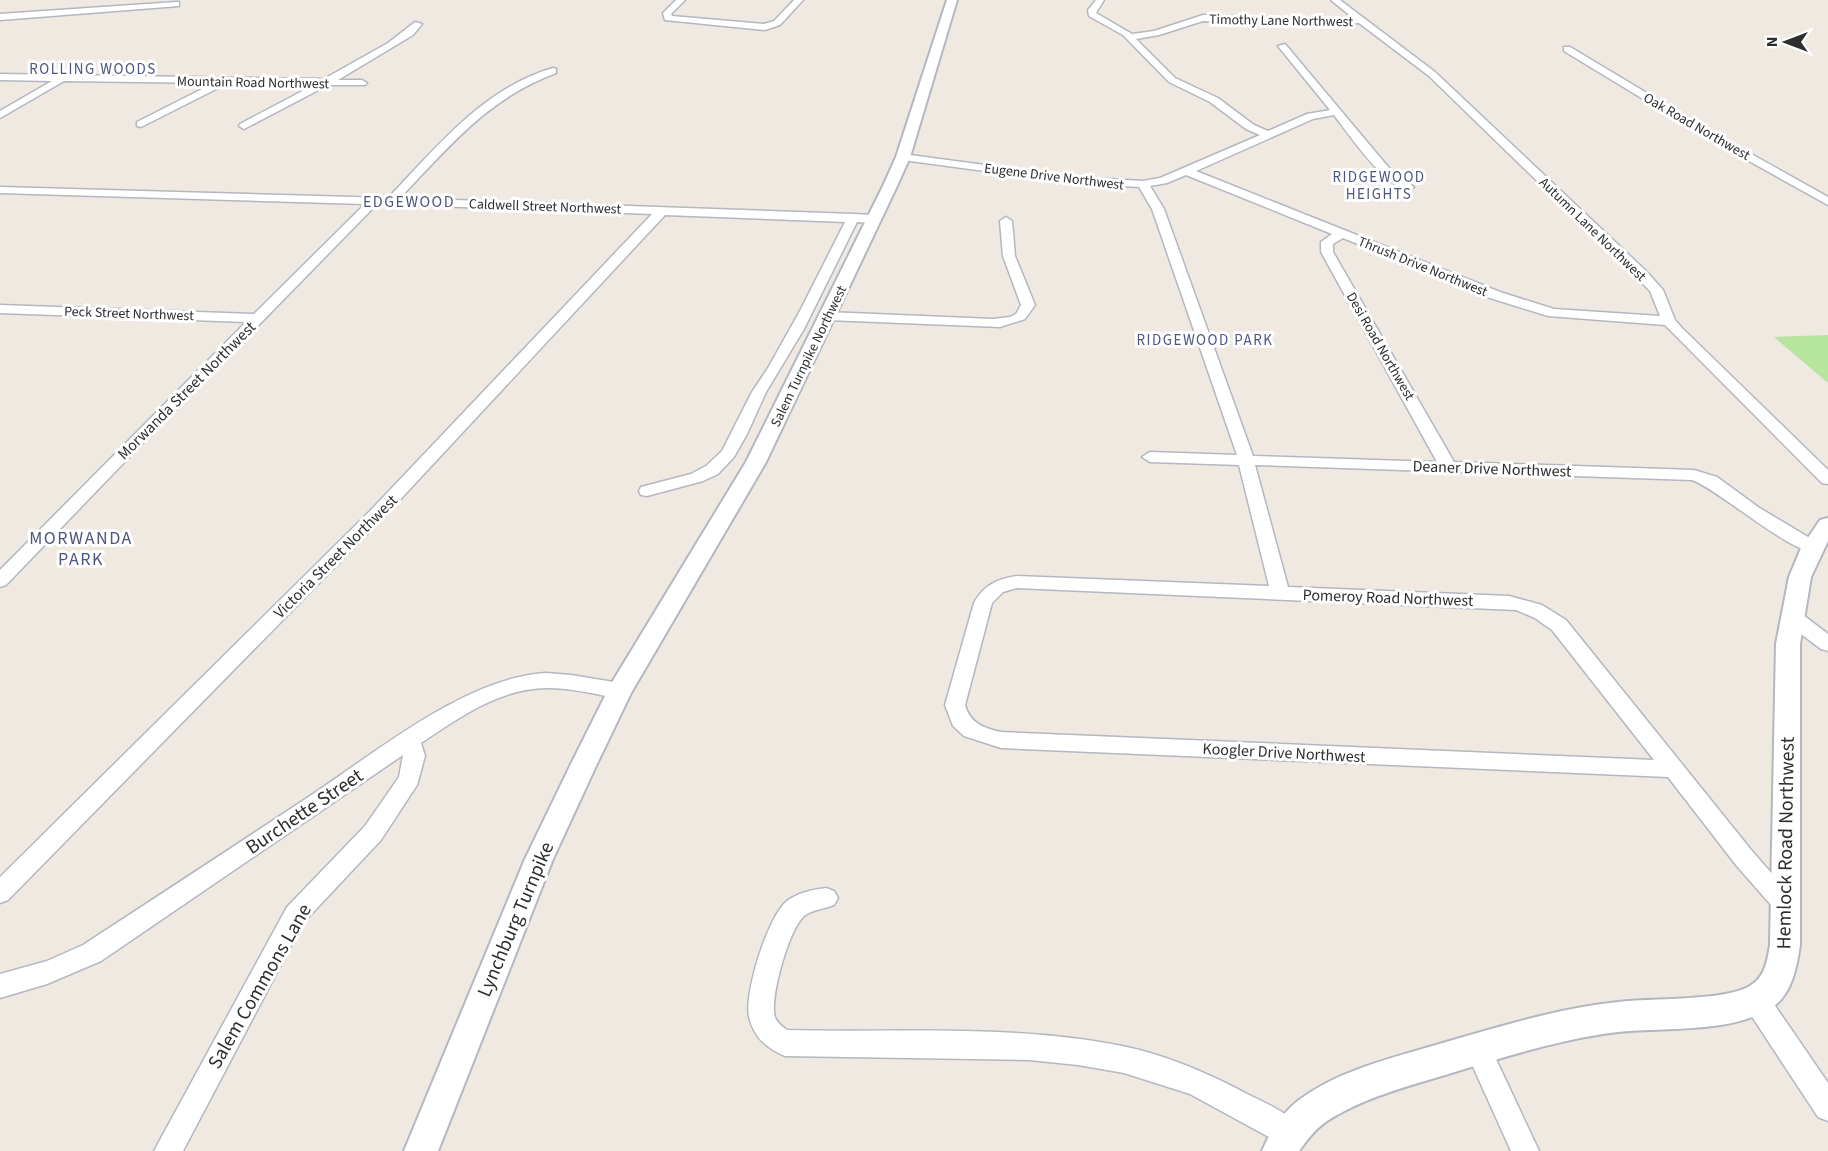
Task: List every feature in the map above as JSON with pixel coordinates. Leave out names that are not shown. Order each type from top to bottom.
[{"type":"street","points":[[43,22],[60,0]]},
{"type":"street","points":[[681,1],[666,14],[668,18],[756,27],[770,26],[778,22],[799,0]]},
{"type":"street","name":"Salem Turnpike Northwest","points":[[620,691],[742,488],[874,219],[903,157],[952,0]]},
{"type":"street","points":[[1100,0],[1092,9],[1092,14],[1131,37],[1149,59],[1172,80],[1214,100],[1250,127],[1267,134]]},
{"type":"street","name":"Autumn Lane Northwest","points":[[1335,0],[1432,74],[1641,274],[1660,297],[1669,321],[1828,479]]},
{"type":"street","points":[[0,17],[176,4]]},
{"type":"street","name":"Timothy Lane Northwest","points":[[1131,37],[1156,33],[1203,18],[1324,22],[1362,20]]},
{"type":"street","points":[[244,126],[412,32],[418,24]]},
{"type":"street","points":[[1282,46],[1390,176],[1407,188]]},
{"type":"street","name":"Oak Road Northwest","points":[[1567,49],[1708,134],[1828,202]]},
{"type":"street","points":[[391,201],[489,104],[529,80],[553,71]]},
{"type":"street","name":"Mountain Road Northwest","points":[[0,77],[362,83]]},
{"type":"street","points":[[0,115],[61,79]]},
{"type":"street","points":[[141,124],[224,82]]},
{"type":"street","name":"Eugene Drive Northwest","points":[[903,157],[1084,181],[1143,184],[1163,180],[1186,171],[1318,113],[1337,112]]},
{"type":"street","name":"Thrush Drive Northwest","points":[[1186,171],[1495,295],[1541,310],[1570,315],[1669,321]]},
{"type":"street","name":"Pomeroy Road Northwest","points":[[1143,184],[1158,209],[1242,444],[1280,592],[1509,602],[1539,611],[1559,625],[1671,768],[1786,906]]},
{"type":"street","name":"Caldwell Street Northwest","points":[[0,190],[375,200],[874,219]]},
{"type":"street","name":"Morwanda Street Northwest","points":[[0,581],[375,200]]},
{"type":"street","name":"Victoria Street Northwest","points":[[0,894],[376,515],[524,360],[662,210]]},
{"type":"street","points":[[647,491],[680,484],[702,475],[718,463],[733,445],[760,390],[777,365],[825,275],[853,218]]},
{"type":"street","points":[[827,316],[979,322],[1018,319],[1026,311],[1028,305],[1009,256],[1006,221]]},
{"type":"street","name":"Desi Road Northwest","points":[[1343,233],[1327,242],[1327,252],[1448,466]]},
{"type":"street","name":"Peck Street Northwest","points":[[0,309],[258,318]]},
{"type":"street","name":"Deaner Drive Northwest","points":[[1150,457],[1694,475],[1711,481],[1779,528],[1820,536]]},
{"type":"street","name":"Hemlock Road Northwest","points":[[1756,1000],[1775,984],[1781,970],[1786,906],[1788,671],[1792,617],[1797,589],[1820,536]]},
{"type":"street","name":"Koogler Drive Northwest","points":[[1280,592],[1006,583],[988,593],[983,603],[955,705],[956,715],[971,732],[1001,740],[1671,768]]},
{"type":"street","points":[[1792,617],[1828,633]]},
{"type":"street","points":[[1792,617],[1828,644]]},
{"type":"street","name":"Burchette Street","points":[[0,986],[33,979],[63,968],[92,953],[410,741],[488,694],[521,683],[566,682],[620,691]]},
{"type":"street","name":"Lynchburg Turnpike","points":[[421,1151],[539,859],[620,691]]},
{"type":"street","name":"Salem Commons Lane","points":[[168,1151],[296,915],[373,833],[409,779],[414,756],[410,741]]},
{"type":"street","points":[[826,898],[804,902],[792,909],[784,920],[773,953],[761,1008],[766,1029],[776,1039],[785,1043],[988,1046],[1096,1055],[1167,1072],[1251,1109],[1284,1142],[1313,1110],[1352,1090],[1391,1075],[1565,1025],[1617,1017],[1736,1006],[1756,1000],[1828,1107]]},
{"type":"street","points":[[1478,1049],[1525,1151]]},
{"type":"green space","points":[[1828,335],[1828,383],[1774,337]]},
{"type":"district","name":"ROLLING WOODS","points":[[93,69]]},
{"type":"district","name":"RIDGEWOOD HEIGHTS","points":[[1379,186]]},
{"type":"district","name":"EDGEWOOD","points":[[409,201]]},
{"type":"district","name":"RIDGEWOOD PARK","points":[[1205,340]]},
{"type":"district","name":"MORWANDA PARK","points":[[81,548]]}]
